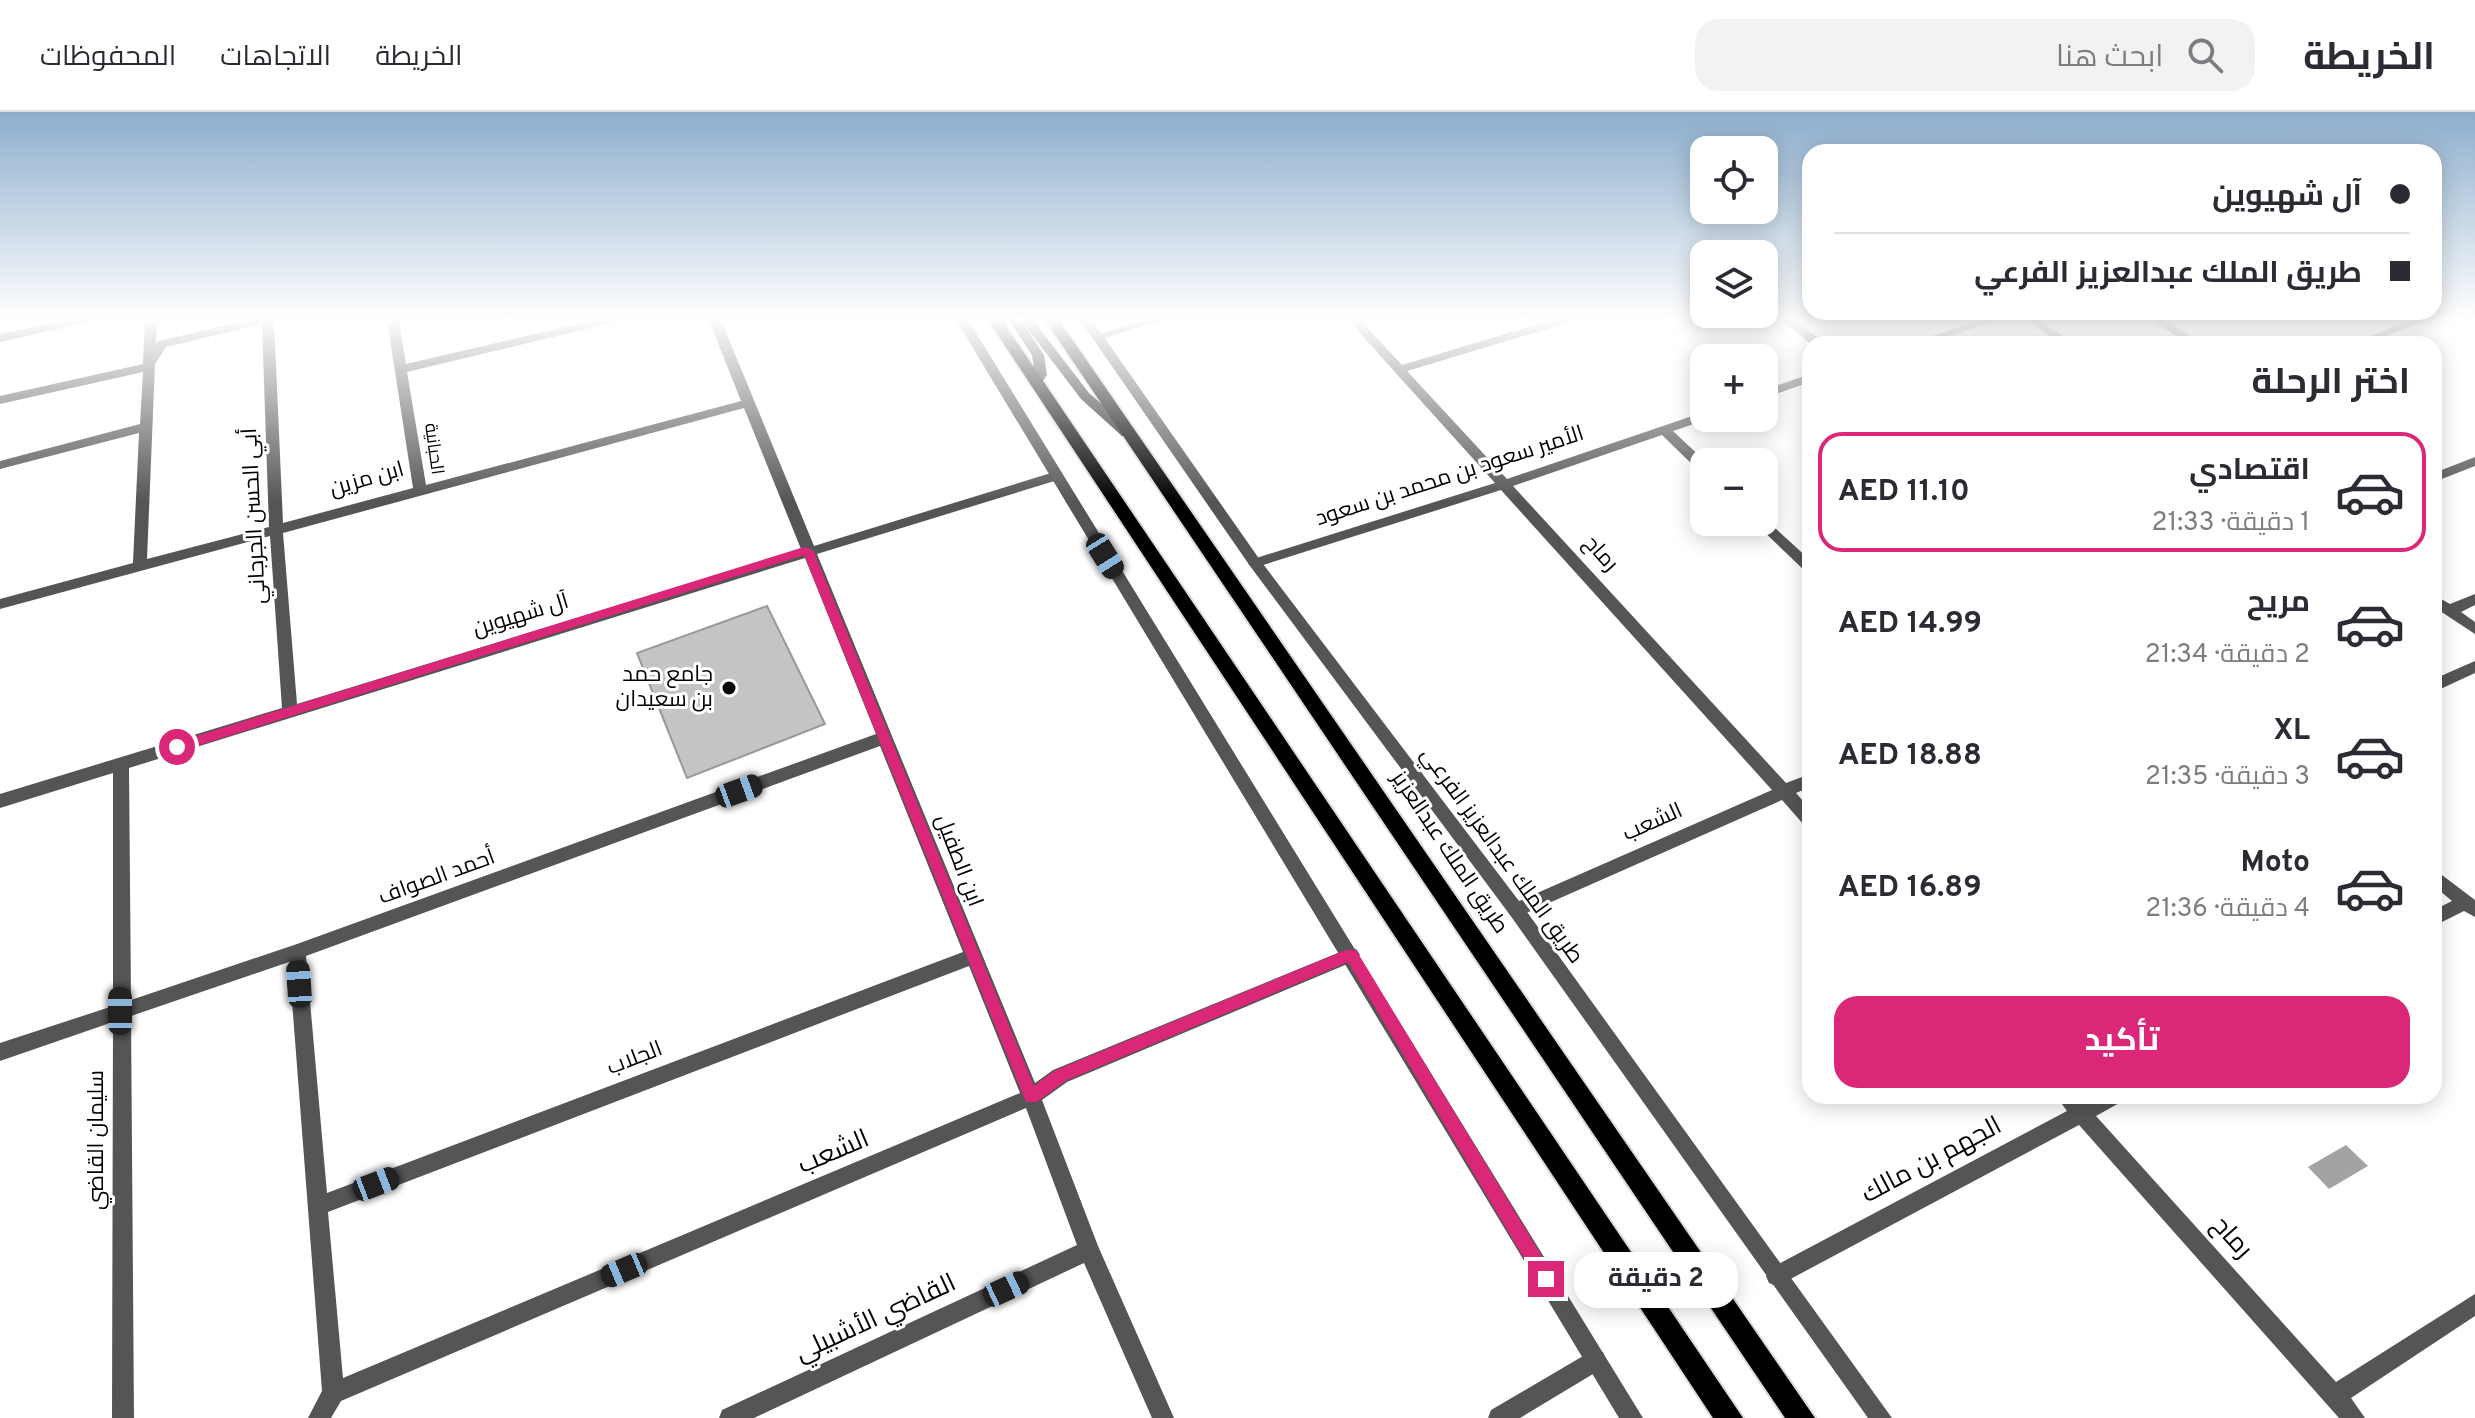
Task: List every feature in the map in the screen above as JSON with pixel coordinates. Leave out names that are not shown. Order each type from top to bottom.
[{"type":"main road","points":[[1072,381],[1127,433]]},
{"type":"main road","name":"طريق الملك عبدالعزيز","points":[[1092,381],[1319,708],[1801,1418]]},
{"type":"main road","points":[[1036,382],[1729,1418]]},
{"type":"street","points":[[0,400],[85,381]]},
{"type":"street","points":[[140,566],[147,381]]},
{"type":"street","name":"أبي الحسن الجرجاني","points":[[268,381],[290,710]]},
{"type":"street","name":"الحبانية","points":[[405,381],[420,488]]},
{"type":"street","name":"ابن الطفيل","points":[[738,381],[886,737],[1089,1250],[1163,1418]]},
{"type":"street","points":[[999,381],[1632,1418]]},
{"type":"street","name":"طريق الملك عبدالعزيز الفرعي","points":[[1128,381],[1255,563],[1516,910],[1776,1276],[1881,1418]]},
{"type":"street","name":"رماح","points":[[1412,381],[1802,812]]},
{"type":"street","points":[[1778,390],[1802,382]]},
{"type":"street","name":"ابن مزين","points":[[0,604],[420,488],[747,403]]},
{"type":"street","name":"الأمير سعود بن محمد بن سعود","points":[[1255,563],[1506,484],[1690,421]]},
{"type":"street","points":[[0,465],[146,427]]},
{"type":"street","points":[[1664,430],[1690,455]]},
{"type":"street","points":[[2442,475],[2475,461]]},
{"type":"street","name":"آل شهيوين","points":[[0,801],[1056,476]]},
{"type":"street","points":[[1777,536],[1802,560]]},
{"type":"street","points":[[2449,611],[2475,599]]},
{"type":"street","points":[[2442,606],[2475,629]]},
{"type":"street","points":[[2442,682],[2475,667]]},
{"type":"street","name":"أحمد الصواف","points":[[0,1052],[297,952],[886,737]]},
{"type":"street","name":"سليمان القاضي","points":[[121,765],[123,1418]]},
{"type":"street","name":"الشعب","points":[[1516,910],[1802,784]]},
{"type":"street","points":[[2442,883],[2470,906]]},
{"type":"street","points":[[2442,916],[2470,906]]},
{"type":"street","points":[[297,952],[333,1393],[319,1418]]},
{"type":"street","name":"الشعب","points":[[333,1393],[1031,1097],[1060,1076],[1351,955]]},
{"type":"street","name":"الجلاب","points":[[316,1207],[972,957]]},
{"type":"street","name":"رماح","points":[[2073,1104],[2354,1418]]},
{"type":"street","name":"الجهم بن مالك","points":[[1776,1276],[2100,1104]]},
{"type":"street","name":"القاضي الأشبيلي","points":[[730,1418],[1089,1250]]},
{"type":"street","points":[[2334,1396],[2475,1304]]},
{"type":"street","points":[[1499,1418],[1595,1360]]},
{"type":"shaded area","points":[[2346,1145],[2368,1166],[2329,1189],[2308,1167]]},
{"type":"building","name":"جامع حمد بن سعيدان","points":[[767,606],[825,724],[687,778],[637,653]]},
{"type":"place","name":"جامع حمد بن سعيدان","points":[[729,688]]},
{"type":"route","points":[[177,747],[808,550],[1031,1097],[1060,1076],[1351,955],[1546,1279]]}]
